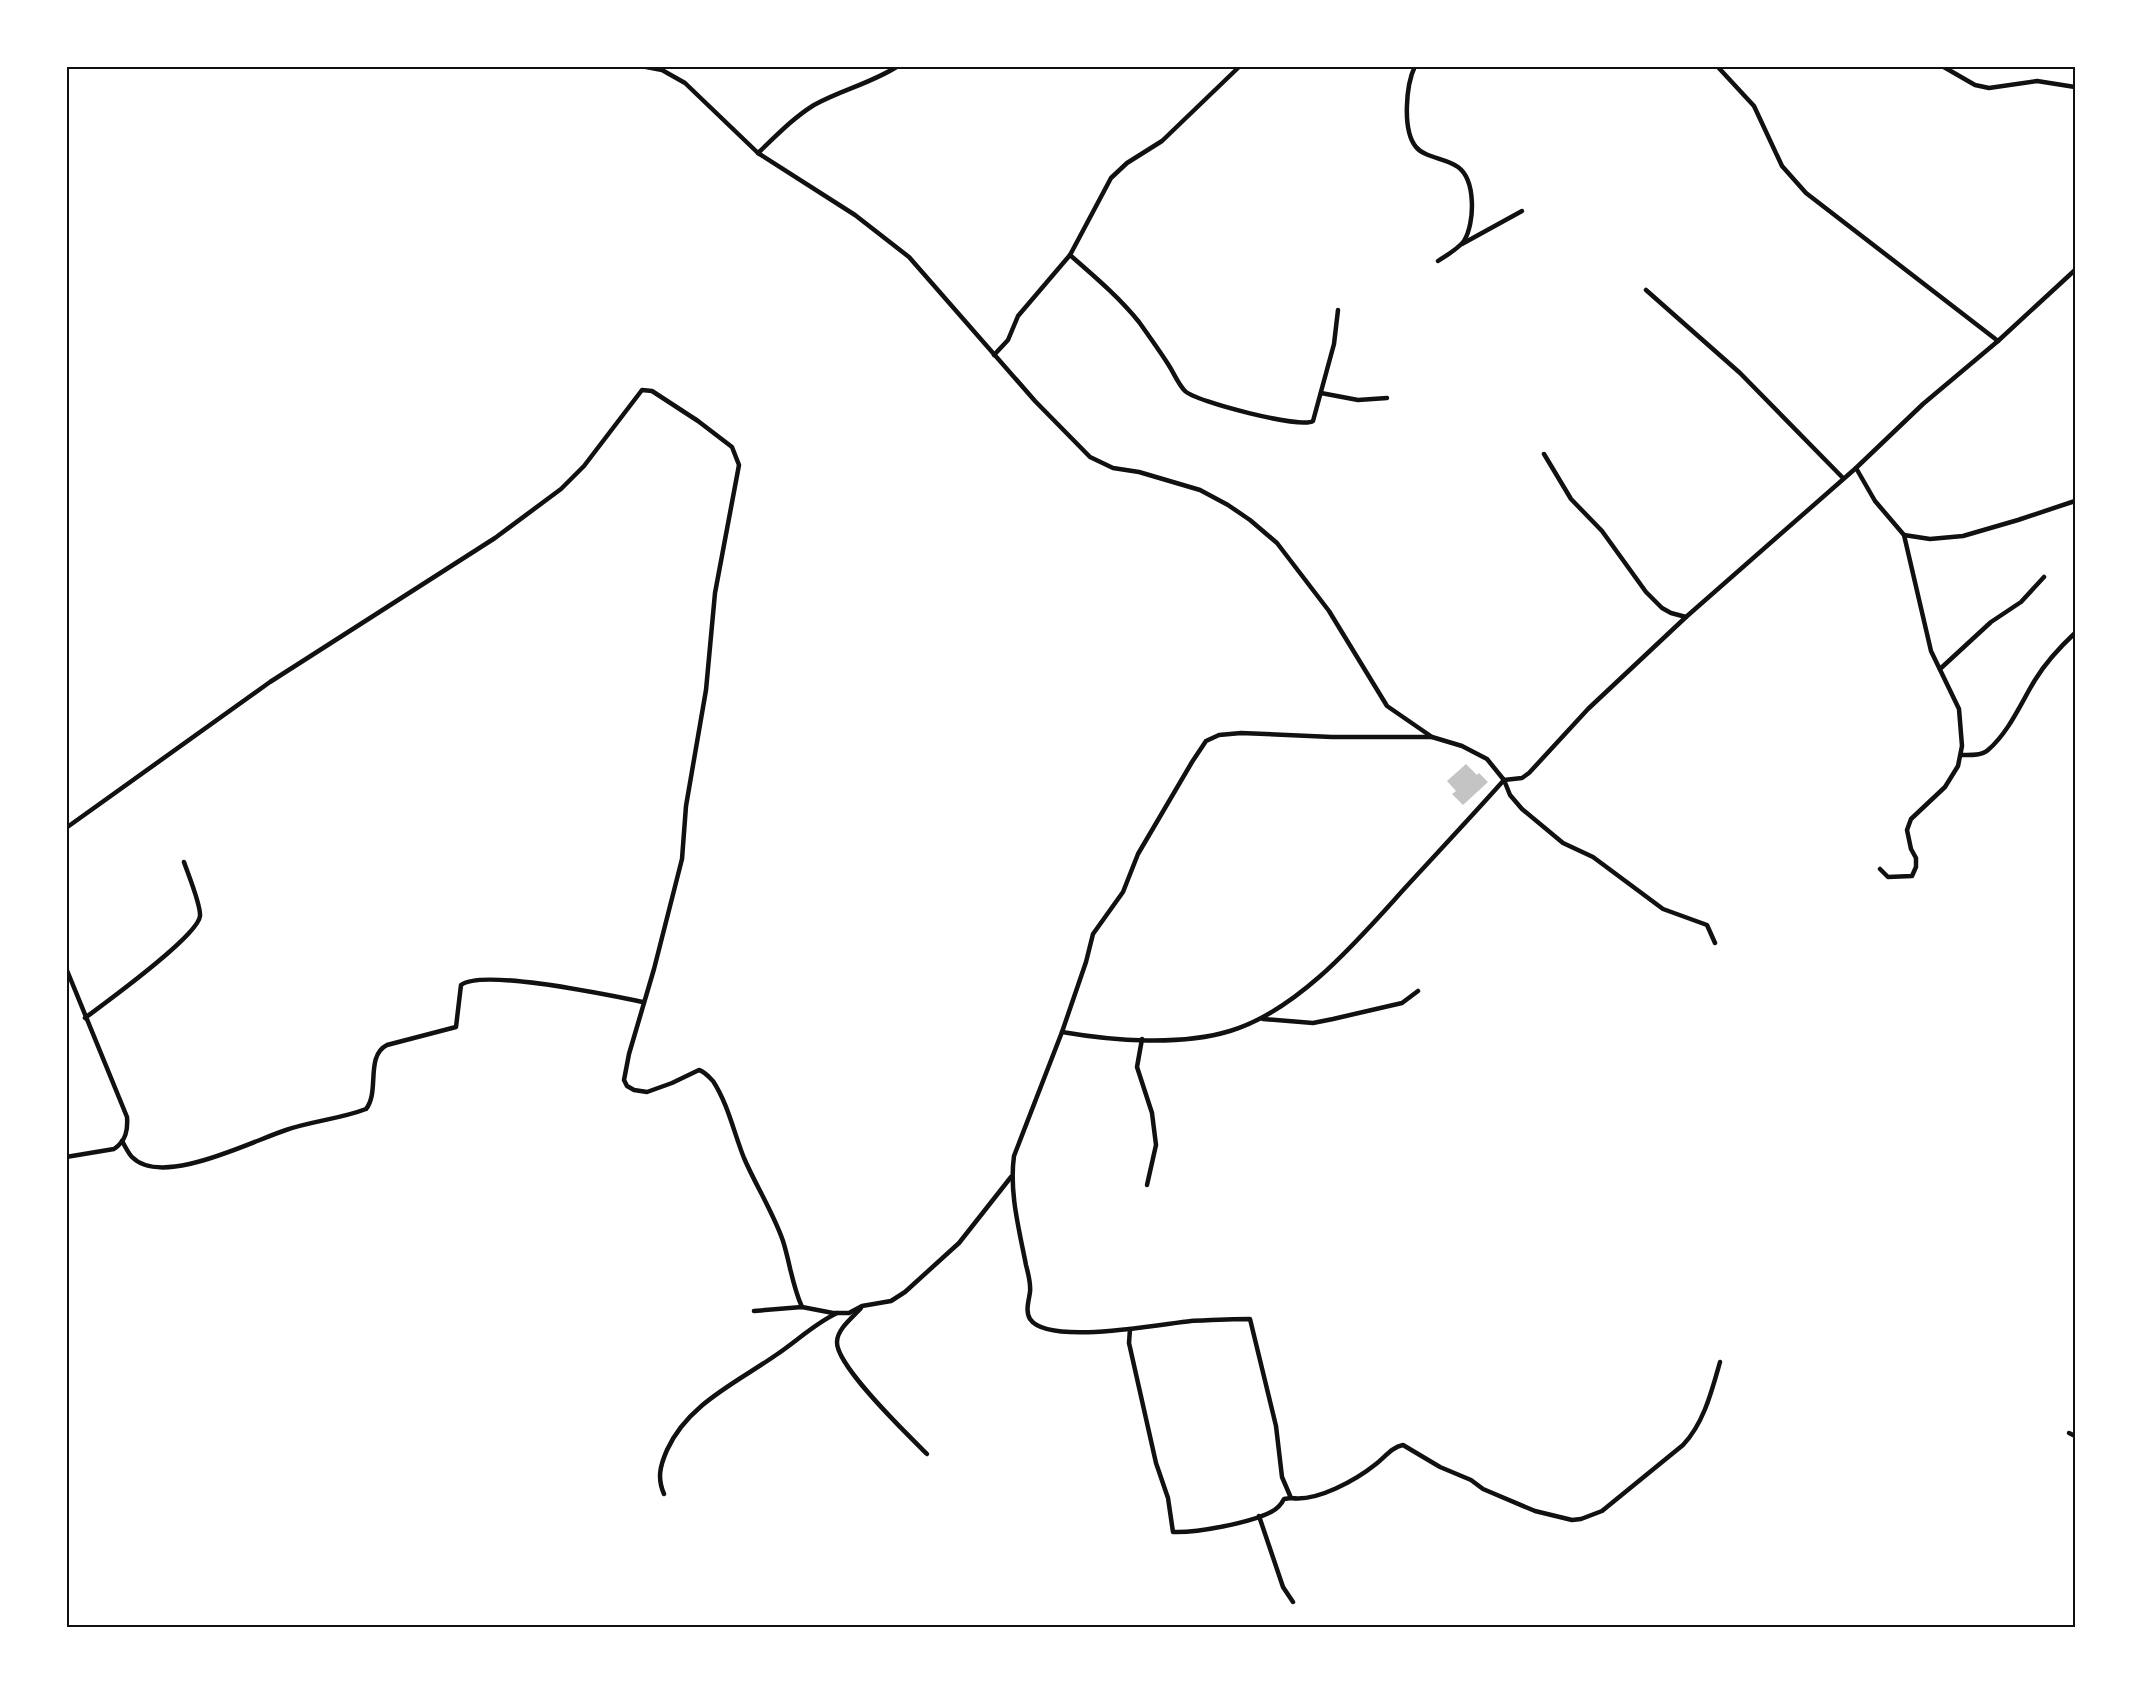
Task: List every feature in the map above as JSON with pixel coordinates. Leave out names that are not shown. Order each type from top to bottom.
[{"type":"street","points":[[641,66],[662,70],[685,83],[758,153],[855,215],[909,257],[1035,401],[1090,457],[1113,468],[1139,472],[1200,490],[1238,511],[1277,543],[1329,611],[1387,706],[1432,737]]},
{"type":"street","points":[[758,153],[791,122],[816,104],[870,81],[898,66]]},
{"type":"street","points":[[994,355],[1008,340],[1018,316],[1070,255],[1111,178],[1127,163],[1162,141],[1240,66]]},
{"type":"street","points":[[1415,66],[1408,82],[1406,107],[1414,145],[1423,152],[1460,169],[1468,182],[1472,200],[1470,218],[1466,238],[1460,246]]},
{"type":"street","points":[[1717,66],[1754,106],[1782,166],[1806,193],[1998,341]]},
{"type":"street","points":[[1942,66],[1975,85],[1989,88],[2037,81],[2075,87]]},
{"type":"street","points":[[1438,261],[1522,211]]},
{"type":"street","points":[[1070,255],[1118,297],[1140,323],[1184,391],[1211,403],[1266,417],[1308,424],[1314,418],[1334,344],[1338,310]]},
{"type":"street","points":[[1062,1032],[1091,1037],[1160,1040],[1198,1038],[1231,1031],[1260,1019],[1292,998],[1343,954],[1504,780],[1522,778],[1529,773],[1588,709],[1686,617],[1856,468],[1923,404],[1998,341],[2075,270]]},
{"type":"street","points":[[1646,290],[1740,373],[1843,478]]},
{"type":"street","points":[[66,828],[270,682],[495,538],[561,489],[584,466],[640,391],[650,390],[698,421],[732,447],[738,458],[739,470],[715,593],[705,690],[686,806],[682,859],[625,1071],[626,1083],[634,1090],[647,1092],[659,1089],[699,1070],[706,1073],[726,1108],[749,1170],[781,1235],[794,1291],[802,1307]]},
{"type":"street","points":[[1321,393],[1352,399],[1387,398]]},
{"type":"street","points":[[1544,454],[1571,499],[1599,527],[1646,592],[1662,608],[1686,617]]},
{"type":"street","points":[[1856,468],[1875,501],[1904,535],[1931,651],[1959,709],[1962,746],[1954,775],[1945,787],[1911,819],[1907,830],[1911,849],[1916,858],[1916,867],[1912,876],[1888,876],[1880,869]]},
{"type":"street","points":[[1904,535],[1930,539],[1964,536],[2075,501]]},
{"type":"street","points":[[1940,669],[1991,622],[2021,602],[2044,577]]},
{"type":"street","points":[[1961,755],[1977,755],[1987,752],[2020,709],[2035,680],[2049,661],[2075,633]]},
{"type":"street","points":[[1290,1498],[1282,1477],[1276,1426],[1250,1319],[1191,1321],[1103,1332],[1060,1332],[1041,1327],[1031,1320],[1028,1311],[1031,1288],[1011,1177],[1014,1156],[1062,1032],[1093,934],[1123,892],[1138,854],[1206,741],[1219,735],[1241,733],[1332,737],[1432,737],[1462,746],[1486,759],[1504,780],[1510,795],[1539,824],[1563,843],[1593,857],[1654,903],[1677,915],[1707,925],[1715,943]]},
{"type":"street","points":[[85,1018],[181,942],[198,923],[200,911],[184,862]]},
{"type":"street","points":[[66,968],[127,1117],[127,1131],[118,1146],[107,1151],[66,1157]]},
{"type":"street","points":[[122,1141],[133,1158],[143,1163],[176,1168],[200,1162],[288,1129],[366,1109],[371,1103],[376,1061],[380,1050],[387,1046],[456,1027],[459,991],[465,982],[480,980],[552,985],[643,1002]]},
{"type":"street","points":[[1260,1019],[1313,1023],[1402,1003],[1418,991]]},
{"type":"street","points":[[1142,1039],[1137,1067],[1152,1113],[1156,1145],[1147,1185]]},
{"type":"street","points":[[754,1311],[802,1307],[849,1313],[862,1306],[891,1301],[905,1292],[959,1243],[1011,1177]]},
{"type":"street","points":[[862,1306],[838,1336],[837,1343],[840,1353],[848,1368],[927,1454]]},
{"type":"street","points":[[664,1494],[660,1485],[659,1472],[669,1446],[688,1417],[711,1397],[778,1354],[819,1321],[837,1313]]},
{"type":"street","points":[[1130,1329],[1129,1343],[1156,1463],[1167,1498],[1173,1532],[1196,1531],[1259,1516],[1274,1510],[1284,1499],[1304,1498],[1337,1488],[1375,1465],[1394,1448],[1403,1445],[1434,1464],[1535,1511],[1566,1520],[1590,1516],[1602,1511],[1621,1497],[1668,1459],[1692,1436],[1720,1362]]},
{"type":"street","points":[[1259,1516],[1283,1587],[1293,1602]]},
{"type":"building","points":[[1466,764],[1488,782],[1463,805],[1452,794],[1456,791],[1447,781]]}]
